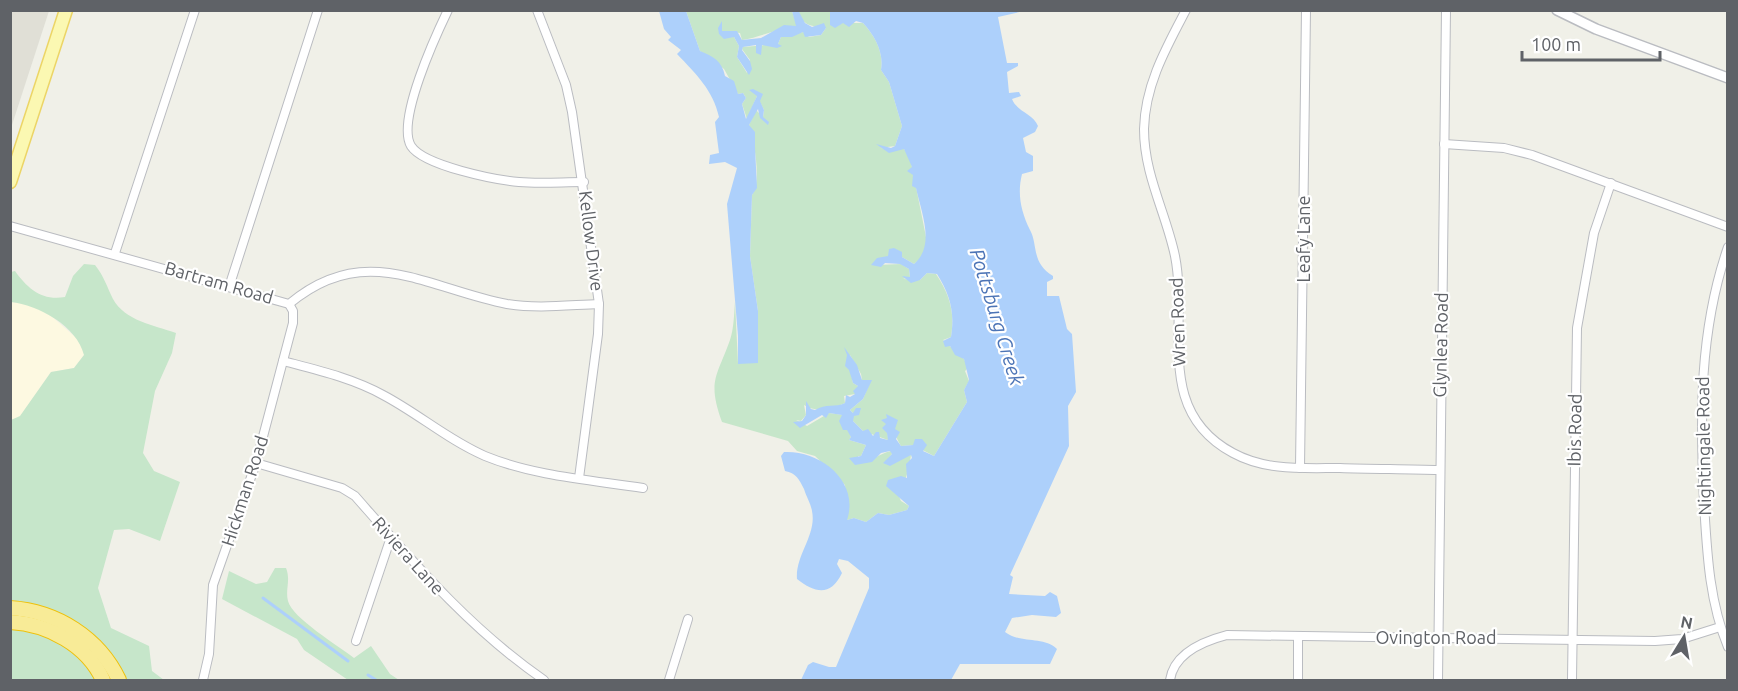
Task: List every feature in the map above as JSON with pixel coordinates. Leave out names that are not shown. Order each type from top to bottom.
[{"type":"highway","points":[[10,608],[42,613],[64,623],[90,640],[107,658],[119,681]]},
{"type":"highway","points":[[10,622],[41,628],[61,636],[90,660],[103,681]]},
{"type":"main road","points":[[10,182],[66,10]]},
{"type":"street","points":[[115,253],[195,10]]},
{"type":"street","points":[[229,287],[318,10]]},
{"type":"street","points":[[448,10],[427,60],[409,117],[408,137],[411,145],[418,153],[432,161],[500,180],[584,182]]},
{"type":"street","name":"Kellow Drive","points":[[537,10],[566,85],[584,182],[599,304],[598,334],[579,478]]},
{"type":"street","name":"Wren Road","points":[[1186,10],[1159,63],[1149,91],[1144,129],[1152,183],[1175,257],[1177,358],[1181,384],[1195,419],[1209,435],[1232,453],[1264,465],[1300,468],[1439,470]]},
{"type":"street","name":"Leafy Lane","points":[[1300,468],[1306,10]]},
{"type":"street","name":"Glynlea Road","points":[[1438,681],[1446,10]]},
{"type":"street","points":[[1557,10],[1596,29],[1728,78]]},
{"type":"street","points":[[1444,144],[1504,148],[1532,155],[1728,227]]},
{"type":"street","name":"Ibis Road","points":[[1572,681],[1577,328],[1594,233],[1611,183]]},
{"type":"street","name":"Bartram Road","points":[[10,226],[115,253],[289,304],[302,293],[336,276],[375,270],[509,304],[599,304]]},
{"type":"street","name":"Nightingale Road","points":[[1728,247],[1707,322],[1701,403],[1707,559],[1720,627],[1728,647]]},
{"type":"street","name":"Hickman Road","points":[[203,681],[209,654],[213,585],[256,463],[293,323],[293,311],[289,304]]},
{"type":"street","points":[[283,361],[343,378],[384,395],[443,435],[489,457],[579,478],[643,488]]},
{"type":"street","name":"Riviera Lane","points":[[256,463],[342,488],[355,496],[453,606],[510,657],[544,681]]},
{"type":"street","points":[[356,641],[391,537]]},
{"type":"street","points":[[669,681],[688,619]]},
{"type":"street","name":"Ovington Road","points":[[1170,681],[1180,661],[1191,650],[1206,641],[1227,635],[1655,641],[1682,639],[1720,627]]},
{"type":"street","points":[[1298,637],[1298,681]]},
{"type":"shaded area","points":[[10,11],[49,11],[11,128]]},
{"type":"shaded area","points":[[11,302],[28,304],[49,314],[81,342],[84,355],[74,368],[51,372],[20,417],[11,420]]},
{"type":"green space","points":[[686,11],[792,11],[797,26],[742,40],[740,33],[722,31],[722,22],[719,34],[734,37],[739,46],[737,57],[747,73],[750,60],[742,49],[743,47],[778,44],[781,37],[803,32],[809,37],[821,35],[826,28],[812,26],[805,22],[798,11],[830,11],[830,24],[835,27],[842,23],[863,23],[878,45],[881,70],[889,82],[902,126],[895,146],[880,148],[904,149],[910,157],[927,242],[924,256],[914,264],[902,257],[888,256],[877,265],[901,264],[909,269],[910,277],[903,279],[920,280],[927,273],[936,274],[945,289],[952,312],[951,337],[943,340],[964,359],[968,368],[965,371],[969,381],[964,390],[967,402],[934,456],[913,445],[901,446],[887,418],[888,440],[863,431],[853,421],[853,413],[850,410],[863,399],[871,380],[862,380],[850,355],[847,355],[853,383],[858,386],[855,394],[844,396],[845,403],[835,407],[814,409],[804,405],[806,415],[801,421],[796,420],[807,426],[829,413],[843,415],[851,437],[849,440],[866,445],[861,456],[858,456],[858,463],[891,451],[892,454],[888,459],[911,455],[907,475],[898,494],[901,501],[909,506],[907,510],[889,515],[878,513],[866,522],[854,518],[847,520],[845,485],[815,456],[797,451],[788,441],[722,422],[715,397],[715,379],[731,335],[735,302],[738,363],[758,363],[758,311],[750,256],[752,195],[757,171],[749,125],[756,110],[763,117],[764,110],[757,96],[747,119],[742,104],[746,98],[743,93],[738,94],[724,69],[700,51]]},
{"type":"green space","points":[[84,264],[95,265],[113,299],[125,312],[141,321],[176,333],[172,353],[155,391],[143,453],[154,471],[180,482],[160,541],[129,529],[114,530],[98,588],[111,628],[149,646],[152,671],[164,680],[125,680],[117,663],[106,648],[80,625],[47,609],[11,600],[11,420],[20,416],[51,372],[74,368],[84,355],[80,345],[65,326],[33,307],[11,302],[11,272],[15,271],[36,292],[57,298],[65,297],[73,276]]},
{"type":"green space","points":[[275,568],[286,568],[288,601],[298,615],[354,658],[371,646],[390,674],[399,680],[348,680],[304,650],[297,639],[222,599],[229,571],[256,584],[267,582]]},
{"type":"green space","points":[[10,626],[40,634],[61,643],[79,657],[98,680],[11,680]]},
{"type":"water","points":[[798,10],[805,23],[812,27],[824,23],[826,28],[821,35],[805,37],[803,32],[792,37],[781,37],[778,44],[782,46],[777,48],[762,45],[761,55],[756,53],[756,45],[743,47],[742,50],[750,61],[752,69],[749,75],[737,57],[739,46],[734,37],[724,39],[719,34],[718,28],[722,21],[722,31],[737,31],[742,40],[761,38],[784,25],[796,26],[792,11]]},
{"type":"water","points":[[659,11],[686,11],[700,51],[722,66],[725,76],[734,81],[738,94],[743,93],[746,98],[742,104],[746,119],[757,96],[749,90],[753,89],[763,94],[760,101],[764,110],[763,117],[769,122],[768,125],[760,118],[758,109],[749,125],[755,132],[757,188],[752,195],[750,256],[758,311],[758,363],[738,364],[738,336],[727,204],[737,168],[725,162],[709,164],[710,155],[719,153],[715,122],[719,117],[716,107],[703,83],[677,54],[681,50],[668,40],[671,37],[664,29]]},
{"type":"water","name":"Pottsburg Creek","points":[[830,11],[1024,11],[998,17],[1007,63],[1018,63],[1018,66],[1007,72],[1009,93],[1019,92],[1021,96],[1012,99],[1014,103],[1033,118],[1038,126],[1035,132],[1023,138],[1026,152],[1033,156],[1033,171],[1022,174],[1021,203],[1038,259],[1046,271],[1053,276],[1053,279],[1047,282],[1047,296],[1059,296],[1067,329],[1072,334],[1076,392],[1068,406],[1069,446],[1010,575],[1013,577],[1009,594],[1045,596],[1050,592],[1057,596],[1061,613],[1056,617],[1032,615],[1012,618],[1005,632],[1018,638],[1045,643],[1057,649],[1050,664],[960,664],[951,680],[801,680],[808,665],[813,662],[836,667],[869,588],[869,578],[848,561],[839,559],[837,564],[842,573],[828,589],[810,588],[797,579],[799,562],[813,520],[812,511],[800,482],[795,475],[785,471],[781,456],[784,452],[798,453],[823,462],[834,471],[848,493],[850,506],[847,520],[854,518],[866,522],[878,513],[889,515],[907,510],[909,506],[886,486],[888,480],[901,476],[907,478],[906,464],[912,458],[911,455],[890,466],[883,463],[892,454],[890,451],[881,453],[872,462],[855,465],[849,458],[861,456],[866,445],[849,440],[851,437],[847,430],[843,430],[839,421],[842,415],[829,413],[826,418],[822,415],[800,428],[793,422],[802,421],[806,415],[806,401],[811,409],[815,410],[845,403],[846,395],[850,397],[855,394],[853,391],[858,386],[853,383],[849,370],[845,366],[847,355],[844,347],[857,365],[862,380],[872,380],[863,399],[850,410],[853,413],[856,408],[861,408],[859,415],[854,416],[853,421],[863,431],[868,429],[873,436],[879,432],[880,438],[888,440],[887,433],[882,428],[886,424],[881,420],[887,418],[886,414],[898,420],[895,429],[900,432],[896,439],[901,446],[913,445],[915,439],[922,439],[927,445],[923,451],[934,456],[967,402],[964,390],[969,380],[964,359],[955,355],[950,346],[945,347],[943,341],[951,337],[952,312],[945,289],[937,274],[927,273],[920,280],[911,283],[902,276],[910,277],[909,269],[900,264],[885,263],[881,267],[871,265],[877,258],[888,256],[889,249],[894,248],[902,252],[902,257],[914,264],[921,256],[924,247],[925,228],[916,188],[912,186],[913,175],[907,171],[912,167],[904,149],[889,153],[876,144],[891,148],[895,146],[902,126],[889,82],[881,70],[878,45],[863,23],[856,21],[849,27],[843,23],[835,28],[830,25]]},
{"type":"waterway","points":[[263,598],[348,661]]},
{"type":"waterway","points":[[368,675],[376,680]]}]
